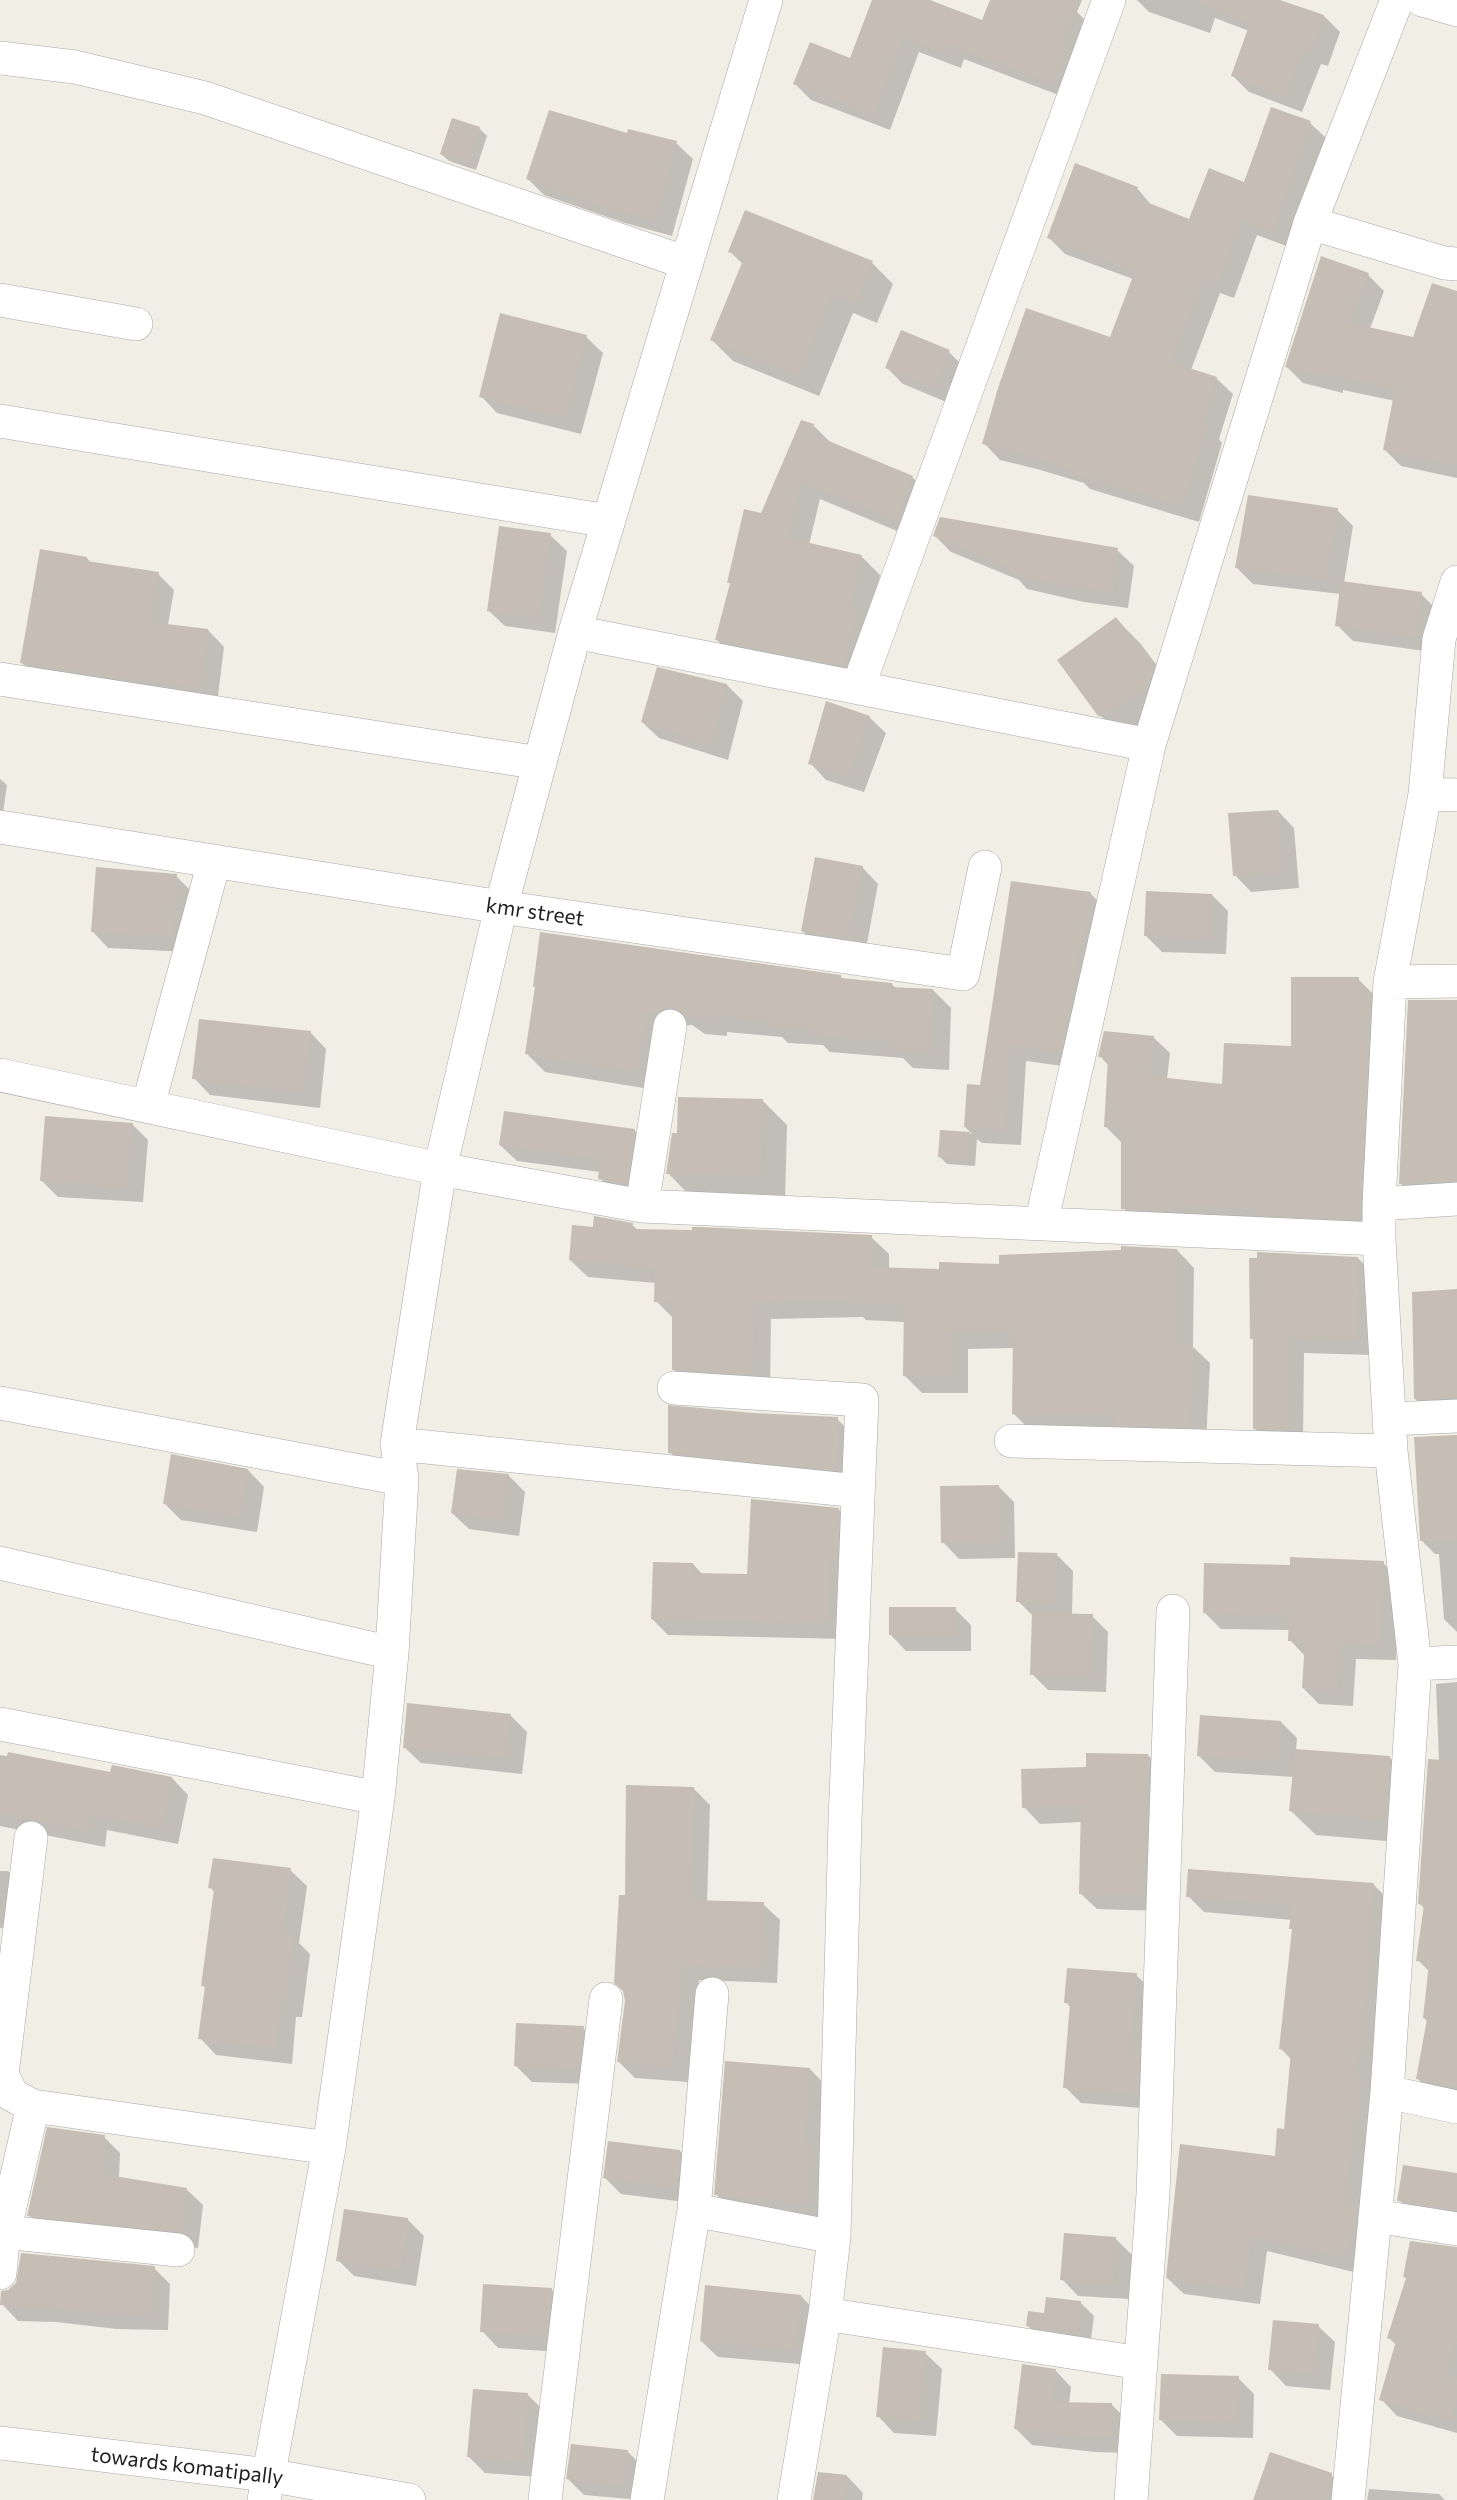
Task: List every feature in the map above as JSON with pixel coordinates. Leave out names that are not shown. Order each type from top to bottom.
[{"type":"street","points":[[266,2488],[329,2148],[378,1798],[392,1653],[402,1479],[397,1444],[440,1169],[501,908],[575,632],[766,0]]},
{"type":"street","points":[[858,687],[1109,0]]},
{"type":"street","points":[[1041,1224],[1149,746],[1310,223],[1397,0]]},
{"type":"street","points":[[1422,0],[1457,10]]},
{"type":"street","points":[[0,58],[75,67],[205,98],[687,263]]},
{"type":"street","points":[[1310,223],[1444,264],[1457,264]]},
{"type":"street","points":[[0,300],[136,324]]},
{"type":"street","points":[[0,421],[608,520]]},
{"type":"street","points":[[1348,2500],[1387,2092],[1415,1664],[1391,1451],[1379,1239],[1390,981],[1425,794],[1438,639],[1457,582]]},
{"type":"street","points":[[575,632],[1149,746]]},
{"type":"street","points":[[0,679],[540,763]]},
{"type":"street","points":[[1425,794],[1457,795]]},
{"type":"street","name":"kmr street","points":[[0,827],[501,908],[963,974],[985,867]]},
{"type":"street","points":[[148,1106],[214,862]]},
{"type":"street","points":[[1390,981],[1457,981]]},
{"type":"street","points":[[642,1206],[670,1026]]},
{"type":"street","points":[[0,1075],[440,1169],[642,1206],[1379,1239]]},
{"type":"street","points":[[1379,1204],[1457,1199]]},
{"type":"street","points":[[674,1388],[862,1401],[845,1821],[834,2237],[825,2314],[794,2500]]},
{"type":"street","points":[[0,1403],[402,1479]]},
{"type":"street","points":[[1390,1419],[1457,1416]]},
{"type":"street","points":[[1011,1441],[1391,1451]]},
{"type":"street","points":[[397,1444],[858,1491]]},
{"type":"street","points":[[0,1563],[392,1653]]},
{"type":"street","points":[[1131,2500],[1153,2194],[1173,1611]]},
{"type":"street","points":[[1415,1664],[1457,1662]]},
{"type":"street","points":[[0,1724],[378,1798]]},
{"type":"street","points":[[31,1838],[2,2074],[12,2095],[33,2106],[329,2148]]},
{"type":"street","points":[[647,2500],[694,2210],[712,1994]]},
{"type":"street","points":[[545,2500],[606,1999]]},
{"type":"street","points":[[1387,2092],[1457,2107]]},
{"type":"street","points":[[0,2273],[4,2232],[33,2106]]},
{"type":"street","points":[[694,2210],[834,2237]]},
{"type":"street","points":[[1375,2216],[1457,2229]]},
{"type":"street","points":[[4,2232],[178,2250]]},
{"type":"street","points":[[825,2314],[1141,2363]]},
{"type":"street","name":"towards komatipally","points":[[0,2443],[266,2488],[409,2500]]},
{"type":"building","points":[[872,0],[930,0],[982,20],[990,0],[1078,0],[1061,44],[1068,47],[1054,84],[948,44],[945,53],[903,37],[874,115],[793,84],[810,42],[850,58]]},
{"type":"building","points":[[1197,0],[1280,0],[1324,15],[1312,51],[1305,48],[1285,97],[1231,76],[1250,23],[1197,2]]},
{"type":"building","points":[[1271,107],[1311,121],[1273,232],[1241,220],[1218,283],[1204,278],[1171,362],[1217,377],[1202,424],[1207,425],[1183,506],[1072,473],[1073,470],[1020,453],[982,444],[998,388],[1026,308],[1110,337],[1135,271],[1047,238],[1075,163],[1138,187],[1134,197],[1189,219],[1209,168],[1244,182]]},
{"type":"building","points":[[549,110],[627,133],[628,129],[677,141],[656,220],[607,208],[526,179]]},
{"type":"building","points":[[452,118],[480,127],[468,163],[440,154]]},
{"type":"building","points":[[745,210],[873,261],[856,303],[832,293],[798,376],[710,340],[744,258],[728,252]]},
{"type":"building","points":[[1321,256],[1369,273],[1350,323],[1413,337],[1432,283],[1457,291],[1457,466],[1383,450],[1395,389],[1285,367]]},
{"type":"building","points":[[500,313],[587,335],[565,418],[479,397]]},
{"type":"building","points":[[901,330],[950,350],[934,388],[885,368]]},
{"type":"building","points":[[801,420],[814,424],[812,434],[913,476],[899,509],[903,510],[899,521],[896,520],[899,510],[895,520],[801,481],[788,538],[862,555],[850,609],[858,611],[844,666],[715,640],[730,583],[727,583],[744,509],[761,513]]},
{"type":"building","points":[[1248,495],[1338,508],[1326,579],[1235,568]]},
{"type":"building","points":[[940,517],[1118,548],[1112,592],[1067,586],[1009,573],[1011,568],[933,536]]},
{"type":"building","points":[[499,526],[551,533],[539,618],[487,611]]},
{"type":"building","points":[[40,549],[87,557],[87,561],[159,572],[150,622],[208,629],[201,688],[143,680],[143,682],[20,663]]},
{"type":"building","points":[[1341,581],[1422,592],[1416,637],[1335,626]]},
{"type":"building","points":[[1116,617],[1154,667],[1148,684],[1104,717],[1098,716],[1057,660]]},
{"type":"building","points":[[657,667],[727,684],[711,745],[641,722]]},
{"type":"building","points":[[826,701],[870,716],[848,777],[808,764]]},
{"type":"building","points":[[1278,810],[1283,872],[1233,876],[1228,813]]},
{"type":"building","points":[[815,857],[863,866],[848,938],[801,931]]},
{"type":"building","points":[[96,867],[177,874],[173,936],[91,932]]},
{"type":"building","points":[[1011,881],[1091,892],[1084,944],[1079,944],[1071,1004],[1061,1052],[1010,1045],[1005,1130],[964,1127],[967,1084],[980,1085]]},
{"type":"building","points":[[1146,891],[1212,894],[1211,938],[1144,936]]},
{"type":"building","points":[[540,932],[841,975],[841,978],[892,983],[892,987],[933,989],[931,1052],[893,1051],[894,1041],[810,1035],[810,1028],[769,1026],[769,1020],[710,1015],[709,1018],[685,1016],[681,1011],[672,1007],[656,1014],[647,1013],[638,1072],[525,1054]]},
{"type":"building","points":[[1291,977],[1359,977],[1359,999],[1370,999],[1360,1219],[1258,1215],[1258,1209],[1178,1206],[1178,1211],[1121,1209],[1121,1128],[1104,1127],[1108,1058],[1098,1057],[1104,1031],[1154,1036],[1150,1076],[1222,1084],[1224,1043],[1291,1046]]},
{"type":"building","points":[[1408,1000],[1457,1000],[1457,1180],[1399,1184]]},
{"type":"building","points":[[199,1019],[311,1031],[304,1092],[192,1079]]},
{"type":"building","points":[[678,1097],[763,1099],[761,1176],[666,1174],[672,1133],[677,1133]]},
{"type":"building","points":[[504,1111],[635,1129],[626,1184],[598,1179],[600,1159],[499,1145]]},
{"type":"building","points":[[45,1116],[133,1123],[127,1187],[40,1181]]},
{"type":"building","points":[[940,1130],[970,1132],[968,1159],[938,1157]]},
{"type":"building","points":[[594,1216],[633,1223],[632,1229],[692,1230],[692,1227],[700,1227],[872,1235],[872,1267],[939,1269],[939,1262],[999,1264],[999,1255],[1121,1250],[1121,1246],[1177,1249],[1176,1343],[1193,1344],[1189,1427],[1114,1425],[1114,1415],[1012,1414],[1013,1331],[951,1332],[951,1376],[903,1376],[904,1305],[847,1303],[847,1300],[754,1302],[753,1374],[672,1370],[672,1302],[654,1302],[655,1268],[569,1260],[572,1225],[593,1227]]},
{"type":"building","points":[[1257,1252],[1358,1257],[1357,1339],[1288,1337],[1287,1430],[1253,1429],[1253,1339],[1250,1339],[1249,1258],[1257,1258]]},
{"type":"building","points":[[1457,1289],[1457,1397],[1414,1399],[1412,1292]]},
{"type":"building","points":[[668,1405],[753,1413],[838,1417],[837,1470],[668,1453]]},
{"type":"building","points":[[1457,1435],[1457,1540],[1420,1541],[1414,1437]]},
{"type":"building","points":[[171,1454],[248,1469],[241,1517],[163,1504]]},
{"type":"building","points":[[457,1469],[509,1474],[503,1520],[451,1513]]},
{"type":"building","points":[[999,1485],[1000,1542],[941,1543],[940,1486]]},
{"type":"building","points":[[751,1499],[839,1508],[837,1560],[830,1560],[828,1623],[651,1619],[653,1562],[693,1563],[693,1573],[747,1574]]},
{"type":"building","points":[[1018,1552],[1057,1553],[1056,1603],[1016,1602]]},
{"type":"building","points":[[1290,1557],[1384,1561],[1380,1645],[1340,1643],[1337,1690],[1302,1688],[1305,1642],[1288,1641],[1289,1615],[1203,1613],[1204,1563],[1290,1565]]},
{"type":"building","points":[[889,1607],[956,1607],[955,1635],[889,1635]]},
{"type":"building","points":[[1032,1613],[1093,1614],[1091,1676],[1030,1675]]},
{"type":"building","points":[[407,1703],[511,1714],[506,1758],[403,1748]]},
{"type":"building","points":[[1200,1715],[1281,1721],[1278,1761],[1197,1756]]},
{"type":"building","points":[[1295,1749],[1390,1756],[1386,1819],[1289,1811]]},
{"type":"building","points":[[8,1752],[110,1772],[112,1765],[172,1777],[162,1828],[91,1815],[88,1831],[0,1813],[0,1759],[6,1760]]},
{"type":"building","points":[[1086,1753],[1148,1754],[1144,1895],[1079,1894],[1081,1806],[1022,1808],[1021,1769],[1086,1767]]},
{"type":"building","points":[[1428,1759],[1457,1761],[1457,2087],[1416,2079],[1427,2019],[1423,2018],[1429,1963],[1416,1961],[1424,1905],[1418,1904]]},
{"type":"building","points":[[626,1785],[694,1787],[691,1900],[764,1902],[762,1968],[683,1965],[672,2067],[617,2062],[625,2001],[623,1991],[614,1983],[619,1895],[625,1895]]},
{"type":"building","points":[[213,1858],[291,1868],[282,1935],[294,1937],[286,2002],[280,2001],[276,2048],[198,2039],[205,1986],[201,1986],[214,1889],[208,1888]]},
{"type":"building","points":[[1188,1869],[1374,1883],[1369,1949],[1373,1950],[1355,2076],[1362,2076],[1358,2121],[1354,2121],[1345,2206],[1357,2209],[1345,2258],[1251,2236],[1244,2289],[1166,2278],[1180,2144],[1275,2156],[1277,2128],[1284,2129],[1291,2051],[1279,2049],[1292,1929],[1289,1929],[1292,1905],[1186,1897]]},
{"type":"building","points":[[1067,1968],[1137,1973],[1130,2054],[1139,2055],[1138,2094],[1063,2088],[1070,2003],[1064,2003]]},
{"type":"building","points":[[516,2023],[584,2026],[577,2069],[514,2066]]},
{"type":"building","points":[[725,2061],[810,2068],[804,2143],[812,2144],[807,2203],[714,2195]]},
{"type":"building","points":[[47,2127],[105,2135],[102,2174],[187,2188],[182,2232],[27,2216]]},
{"type":"building","points":[[608,2141],[680,2150],[677,2187],[603,2178]]},
{"type":"building","points":[[1403,2165],[1457,2173],[1457,2210],[1397,2201]]},
{"type":"building","points":[[344,2209],[408,2218],[400,2270],[336,2261]]},
{"type":"building","points":[[1064,2233],[1116,2237],[1113,2284],[1060,2280]]},
{"type":"building","points":[[1410,2241],[1457,2247],[1457,2336],[1445,2375],[1457,2379],[1457,2397],[1450,2421],[1379,2400],[1396,2341],[1387,2338],[1406,2278],[1403,2277]]},
{"type":"building","points":[[21,2253],[155,2266],[152,2314],[100,2313],[38,2306],[0,2305],[1,2291],[8,2290],[16,2283]]},
{"type":"building","points":[[483,2284],[552,2288],[546,2336],[480,2332]]},
{"type":"building","points":[[705,2285],[801,2295],[795,2349],[700,2341]]},
{"type":"building","points":[[1046,2297],[1081,2301],[1077,2334],[1026,2326],[1028,2311],[1044,2313]]},
{"type":"building","points":[[1273,2320],[1319,2324],[1314,2374],[1268,2370]]},
{"type":"building","points":[[883,2347],[926,2351],[920,2421],[876,2417]]},
{"type":"building","points":[[1022,2364],[1056,2369],[1052,2402],[1112,2403],[1112,2437],[1014,2429]]},
{"type":"building","points":[[1161,2374],[1239,2376],[1237,2422],[1159,2420]]},
{"type":"building","points":[[473,2389],[528,2393],[523,2462],[467,2457]]},
{"type":"building","points":[[571,2444],[628,2450],[625,2486],[566,2479]]},
{"type":"building","points":[[1270,2452],[1332,2473],[1326,2500],[1253,2500]]},
{"type":"building","points":[[818,2472],[847,2475],[844,2500],[813,2500]]}]
